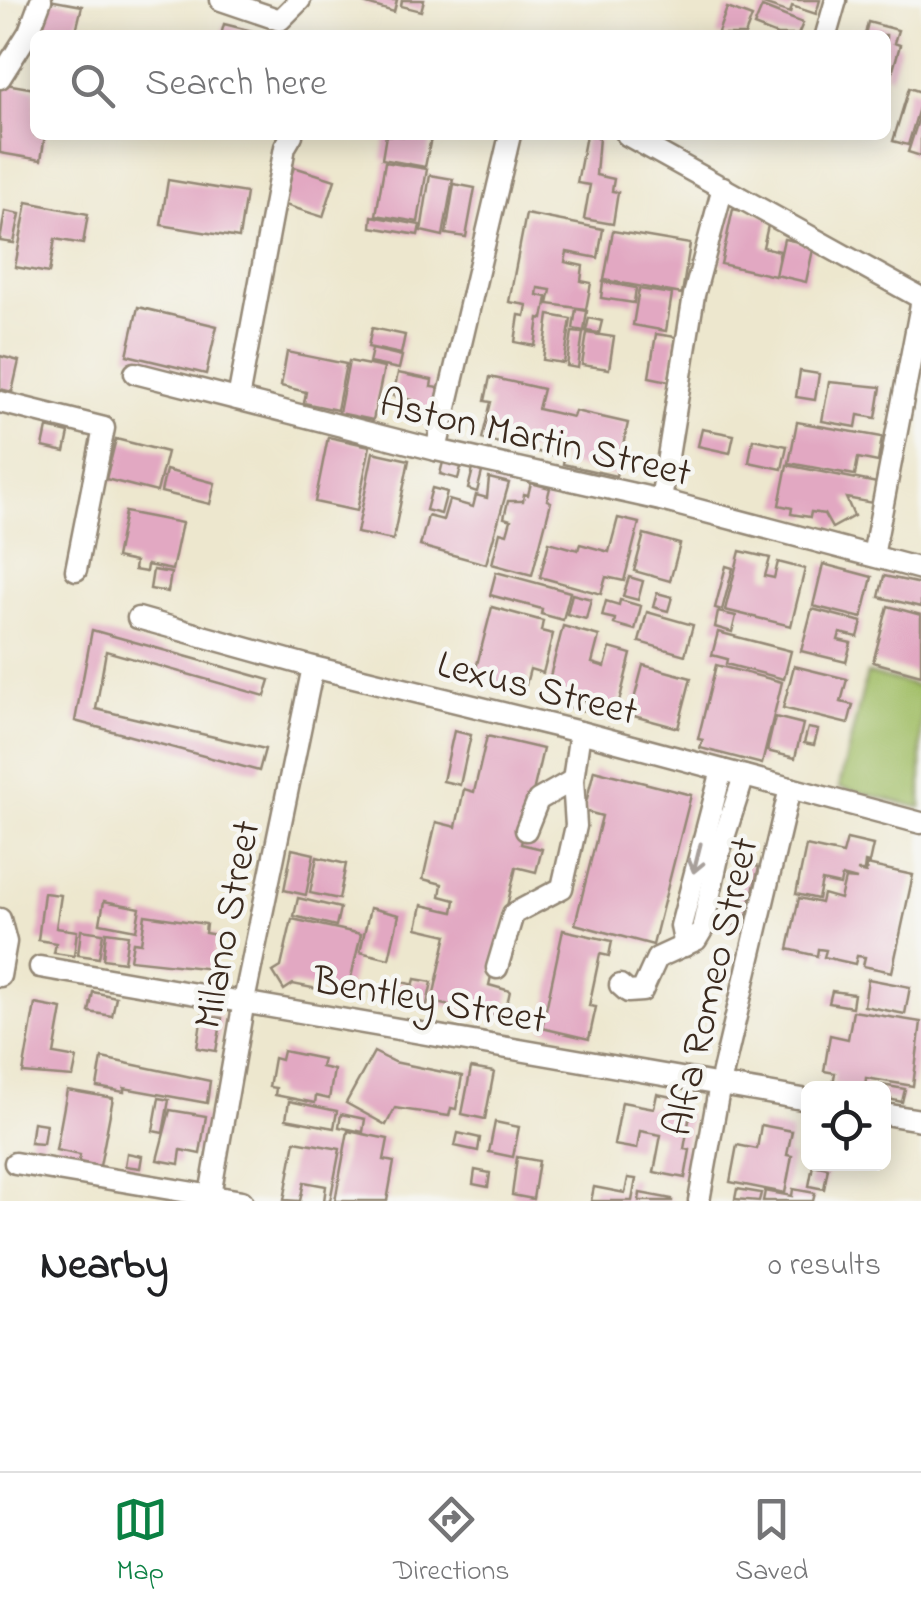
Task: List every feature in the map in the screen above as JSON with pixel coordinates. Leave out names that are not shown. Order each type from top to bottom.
[{"type":"street","points":[[31,30],[41,0]]},
{"type":"street","points":[[221,0],[280,20],[300,0]]},
{"type":"street","points":[[827,30],[836,0]]},
{"type":"street","points":[[0,78],[30,32]]},
{"type":"street","points":[[238,399],[289,140]]},
{"type":"street","points":[[436,450],[509,140]]},
{"type":"street","points":[[636,140],[921,302],[873,556]]},
{"type":"street","points":[[661,500],[694,295],[723,187]]},
{"type":"street","name":"Aston Martin Street","points":[[135,373],[436,450],[661,500],[921,568]]},
{"type":"street","points":[[0,402],[104,428],[76,570]]},
{"type":"street","name":"Lexus Street","points":[[138,618],[313,667],[580,732],[921,823]]},
{"type":"street","name":"Milano Street","points":[[210,1198],[244,1001],[313,667]]},
{"type":"street","points":[[497,968],[513,914],[562,888],[576,826],[573,780],[580,732]]},
{"type":"street","points":[[685,946],[680,926],[722,770]]},
{"type":"street","points":[[620,985],[628,992],[642,991],[657,958],[696,940],[702,930],[719,853],[744,776]]},
{"type":"street","points":[[526,830],[538,800],[573,780]]},
{"type":"street","name":"Alfa Romeo Street","points":[[699,1201],[720,1084],[790,788]]},
{"type":"street","points":[[0,976],[6,942],[2,922]]},
{"type":"street","name":"Bentley Street","points":[[40,967],[801,1099]]},
{"type":"street","points":[[891,1115],[921,1120]]},
{"type":"street","points":[[15,1164],[242,1201]]},
{"type":"green space","points":[[867,673],[921,687],[921,808],[839,787]]},
{"type":"building","points":[[49,0],[82,6],[76,30],[42,30]]},
{"type":"building","points":[[397,0],[394,12],[363,3]]},
{"type":"building","points":[[402,0],[424,0],[421,11],[401,6]]},
{"type":"building","points":[[751,0],[820,0],[816,14],[792,6],[790,13]]},
{"type":"building","points":[[762,7],[803,23],[800,30],[764,30],[754,26]]},
{"type":"building","points":[[727,8],[752,17],[747,30],[719,30]]},
{"type":"building","points":[[868,22],[898,30],[894,43],[900,45],[891,77],[891,30],[866,30]]},
{"type":"building","points":[[224,24],[248,30],[222,30]]},
{"type":"building","points":[[0,83],[30,88],[30,140],[44,140],[41,160],[0,153]]},
{"type":"building","points":[[909,88],[921,92],[921,101],[908,145],[893,141]]},
{"type":"building","points":[[921,111],[921,156],[908,152]]},
{"type":"building","points":[[385,140],[431,140],[425,167],[382,159]]},
{"type":"building","points":[[585,140],[599,140],[596,175],[614,179],[612,191],[618,192],[613,224],[584,219],[590,185],[577,183]]},
{"type":"building","points":[[385,162],[427,169],[418,222],[376,215]]},
{"type":"building","points":[[294,167],[335,180],[323,217],[282,204]]},
{"type":"building","points":[[430,175],[453,179],[443,236],[421,231]]},
{"type":"building","points":[[168,180],[246,193],[239,238],[161,225]]},
{"type":"building","points":[[454,184],[475,188],[466,237],[446,234]]},
{"type":"building","points":[[27,202],[88,214],[83,244],[55,239],[49,273],[15,267]]},
{"type":"building","points":[[733,209],[770,217],[763,247],[780,251],[775,276],[721,264]]},
{"type":"building","points":[[5,211],[20,214],[14,243],[0,241]]},
{"type":"building","points":[[526,214],[603,229],[598,258],[567,252],[565,262],[583,266],[581,281],[591,283],[586,309],[548,304],[551,290],[538,288],[537,295],[547,297],[535,346],[515,342],[519,315],[525,316],[527,305],[509,302]]},
{"type":"building","points":[[372,216],[420,225],[418,235],[371,227]]},
{"type":"building","points":[[613,231],[690,244],[682,294],[604,280]]},
{"type":"building","points":[[784,239],[814,245],[806,282],[776,275]]},
{"type":"building","points":[[603,282],[636,288],[634,303],[601,298]]},
{"type":"building","points":[[639,289],[672,294],[666,331],[633,325]]},
{"type":"building","points":[[138,307],[217,326],[206,374],[127,355]]},
{"type":"building","points":[[576,309],[587,311],[584,331],[573,329]]},
{"type":"building","points":[[549,315],[571,319],[564,363],[543,360]]},
{"type":"building","points":[[589,318],[602,321],[599,333],[586,331]]},
{"type":"building","points":[[372,328],[405,335],[401,354],[368,347]]},
{"type":"building","points":[[572,332],[583,333],[578,368],[567,366]]},
{"type":"building","points":[[587,333],[614,337],[609,369],[582,365]]},
{"type":"building","points":[[656,334],[676,337],[669,381],[649,377]]},
{"type":"building","points":[[372,349],[402,356],[399,369],[369,363]]},
{"type":"building","points":[[287,352],[346,364],[337,410],[304,403],[306,392],[281,386]]},
{"type":"building","points":[[0,356],[19,361],[12,392],[0,389]]},
{"type":"building","points":[[349,361],[384,368],[373,420],[339,413]]},
{"type":"building","points":[[800,371],[819,374],[815,400],[796,397]]},
{"type":"building","points":[[398,373],[432,380],[431,387],[439,388],[432,425],[408,420],[412,400],[393,396]]},
{"type":"building","points":[[490,377],[543,389],[538,409],[573,417],[575,411],[628,423],[616,476],[563,464],[564,458],[482,439],[491,402],[485,401]]},
{"type":"building","points":[[829,382],[881,387],[876,418],[858,415],[856,427],[822,421]]},
{"type":"building","points":[[797,422],[882,437],[878,462],[858,458],[855,475],[789,463]]},
{"type":"building","points":[[47,428],[69,433],[65,452],[43,447]]},
{"type":"building","points":[[702,429],[734,435],[730,453],[698,446]]},
{"type":"building","points":[[328,437],[370,446],[357,511],[315,502]]},
{"type":"building","points":[[116,439],[167,452],[157,492],[106,479]]},
{"type":"building","points":[[753,439],[787,446],[782,469],[749,462]]},
{"type":"building","points":[[373,452],[409,460],[393,540],[357,533]]},
{"type":"building","points":[[443,462],[461,467],[458,479],[440,474]]},
{"type":"building","points":[[787,465],[877,483],[873,503],[846,498],[854,516],[832,528],[824,514],[791,514],[792,508],[779,505]]},
{"type":"building","points":[[473,469],[482,472],[477,492],[468,489]]},
{"type":"building","points":[[166,470],[215,483],[210,504],[161,492]]},
{"type":"building","points":[[489,478],[509,483],[486,564],[420,546],[428,516],[443,520],[449,500],[473,507],[476,495],[487,498]]},
{"type":"building","points":[[531,483],[550,488],[547,500],[551,502],[532,575],[492,564],[500,532],[507,534],[511,520],[504,518],[508,501],[523,501]]},
{"type":"building","points":[[432,488],[447,492],[441,514],[426,510]]},
{"type":"building","points":[[125,512],[182,523],[172,570],[147,565],[146,572],[134,570],[135,562],[116,558]]},
{"type":"building","points":[[618,518],[639,523],[624,581],[606,577],[601,594],[540,577],[549,542],[578,550],[580,544],[609,552]]},
{"type":"building","points":[[644,534],[680,544],[670,581],[634,571]]},
{"type":"building","points":[[740,551],[770,558],[765,576],[774,578],[778,562],[805,569],[791,626],[725,610]]},
{"type":"building","points":[[823,564],[872,577],[862,618],[813,606]]},
{"type":"building","points":[[726,566],[733,568],[722,610],[715,608]]},
{"type":"building","points":[[153,570],[171,573],[168,592],[150,589]]},
{"type":"building","points":[[496,572],[570,592],[563,620],[541,614],[542,609],[490,595]]},
{"type":"building","points":[[884,576],[921,584],[921,607],[879,597]]},
{"type":"building","points":[[629,577],[643,581],[638,600],[623,596]]},
{"type":"building","points":[[657,593],[672,597],[668,611],[653,607]]},
{"type":"building","points":[[572,594],[591,599],[586,619],[567,614]]},
{"type":"building","points":[[620,600],[641,606],[635,630],[602,616],[606,601],[619,605]]},
{"type":"building","points":[[888,606],[921,615],[921,675],[873,662]]},
{"type":"building","points":[[492,607],[543,621],[541,631],[553,634],[543,673],[530,669],[525,688],[508,684],[507,689],[473,680]]},
{"type":"building","points":[[812,609],[862,622],[858,637],[840,633],[838,640],[851,643],[846,662],[801,651]]},
{"type":"building","points":[[647,612],[693,625],[685,655],[639,642]]},
{"type":"building","points":[[718,612],[736,616],[732,632],[715,627]]},
{"type":"building","points":[[563,626],[599,636],[592,663],[605,667],[610,648],[631,654],[616,714],[592,708],[594,699],[585,697],[582,711],[570,707],[571,702],[555,698],[558,687],[548,684]]},
{"type":"building","points":[[92,630],[270,680],[265,696],[106,651],[96,709],[265,749],[259,771],[75,721]]},
{"type":"building","points":[[718,632],[791,651],[784,679],[726,664],[727,659],[712,655]]},
{"type":"building","points":[[643,665],[691,678],[678,728],[630,715]]},
{"type":"building","points":[[716,665],[782,682],[762,764],[700,748],[703,740],[698,739]]},
{"type":"building","points":[[794,666],[847,679],[841,702],[853,705],[848,724],[783,708]]},
{"type":"building","points":[[775,717],[803,724],[795,758],[767,751]]},
{"type":"building","points":[[808,728],[818,730],[814,745],[804,743]]},
{"type":"building","points":[[454,731],[471,735],[460,785],[443,781]]},
{"type":"building","points":[[487,736],[543,749],[521,844],[542,849],[536,872],[516,867],[489,985],[510,991],[504,1018],[432,1002],[447,935],[417,928],[422,905],[453,912],[455,900],[440,896],[442,884],[423,879],[436,822],[456,827],[464,789],[474,792]]},
{"type":"building","points":[[594,770],[691,795],[653,945],[575,924],[602,816],[584,811]]},
{"type":"building","points":[[847,839],[873,845],[869,863],[865,862],[864,871],[857,871],[866,873],[867,865],[913,875],[892,972],[863,966],[865,957],[857,956],[855,964],[824,957],[826,950],[818,949],[817,956],[788,949],[799,898],[821,903],[823,894],[840,899],[845,879],[857,880],[842,876],[840,885],[822,881],[818,899],[796,894],[806,846],[843,854]]},
{"type":"building","points":[[292,849],[314,854],[306,895],[284,890]]},
{"type":"building","points":[[317,857],[346,864],[339,899],[310,893]]},
{"type":"building","points":[[739,862],[759,867],[744,927],[725,922]]},
{"type":"building","points":[[44,893],[61,895],[56,928],[77,931],[74,956],[54,953],[56,943],[38,940]]},
{"type":"building","points":[[298,898],[340,908],[336,926],[294,916]]},
{"type":"building","points":[[104,901],[140,908],[136,930],[100,923]]},
{"type":"building","points":[[370,908],[399,915],[389,959],[360,952]]},
{"type":"building","points":[[145,915],[206,924],[205,933],[217,935],[212,969],[130,960],[133,942],[141,943]]},
{"type":"building","points":[[292,919],[361,934],[347,995],[293,984],[284,990],[273,972],[281,967]]},
{"type":"building","points":[[81,930],[103,933],[99,958],[78,955]]},
{"type":"building","points":[[563,930],[612,941],[609,956],[600,954],[589,1006],[596,1007],[589,1039],[542,1028]]},
{"type":"building","points":[[106,932],[128,935],[124,962],[103,959]]},
{"type":"building","points":[[415,979],[432,982],[426,1009],[408,1005]]},
{"type":"building","points":[[868,979],[910,987],[905,1014],[864,1006]]},
{"type":"building","points":[[397,981],[411,984],[406,1006],[391,1003]]},
{"type":"building","points":[[832,991],[854,994],[852,1007],[829,1003]]},
{"type":"building","points":[[93,992],[116,997],[112,1016],[89,1012]]},
{"type":"building","points":[[35,1004],[62,1009],[54,1054],[77,1058],[73,1077],[23,1073]]},
{"type":"building","points":[[853,1011],[921,1022],[913,1086],[866,1078],[834,1081],[835,1073],[824,1071],[830,1035],[848,1039]]},
{"type":"building","points":[[202,1015],[222,1018],[216,1051],[197,1048]]},
{"type":"building","points":[[283,1051],[323,1059],[321,1067],[334,1070],[329,1099],[316,1096],[315,1103],[275,1095],[276,1088],[269,1087],[274,1058],[281,1060]]},
{"type":"building","points":[[374,1052],[394,1062],[462,1076],[456,1109],[451,1108],[449,1116],[395,1108],[386,1125],[346,1103]]},
{"type":"building","points":[[102,1058],[210,1081],[207,1103],[97,1087]]},
{"type":"building","points":[[471,1068],[494,1072],[485,1119],[462,1114]]},
{"type":"building","points":[[891,1087],[905,1089],[902,1102],[891,1100]]},
{"type":"building","points":[[67,1090],[113,1098],[100,1166],[79,1162],[80,1155],[56,1150]]},
{"type":"building","points":[[657,1094],[677,1098],[675,1108],[690,1115],[684,1149],[690,1150],[685,1178],[654,1172],[661,1135],[640,1131],[637,1149],[614,1145],[622,1102],[654,1108]]},
{"type":"building","points":[[159,1098],[169,1100],[163,1133],[153,1131]]},
{"type":"building","points":[[289,1101],[337,1111],[334,1128],[286,1119]]},
{"type":"building","points":[[170,1110],[206,1116],[200,1154],[181,1150],[179,1164],[157,1160]]},
{"type":"building","points":[[341,1114],[365,1119],[363,1132],[339,1127]]},
{"type":"building","points":[[33,1122],[46,1124],[43,1144],[30,1143]]},
{"type":"building","points":[[495,1122],[519,1127],[513,1157],[489,1152]]},
{"type":"building","points":[[761,1125],[792,1131],[785,1193],[730,1182],[737,1145],[757,1149]]},
{"type":"building","points":[[348,1131],[388,1139],[384,1160],[394,1162],[387,1201],[335,1201]]},
{"type":"building","points":[[458,1133],[480,1138],[478,1151],[455,1146]]},
{"type":"building","points":[[295,1141],[340,1149],[330,1201],[324,1201],[326,1186],[304,1182],[300,1201],[284,1200]]},
{"type":"building","points":[[127,1153],[142,1156],[140,1168],[125,1166]]},
{"type":"building","points":[[517,1157],[539,1161],[533,1199],[512,1195]]},
{"type":"building","points":[[475,1170],[490,1173],[488,1187],[473,1184]]},
{"type":"building","points":[[812,1171],[827,1171],[824,1189],[809,1186]]},
{"type":"building","points":[[628,1178],[636,1179],[632,1201],[591,1201],[594,1187],[625,1193]]},
{"type":"building","points":[[737,1189],[761,1193],[759,1201],[735,1199]]},
{"type":"building","points":[[793,1189],[815,1193],[813,1201],[763,1201],[765,1191],[792,1196]]},
{"type":"building","points":[[640,1193],[672,1199],[672,1201],[639,1201]]}]
